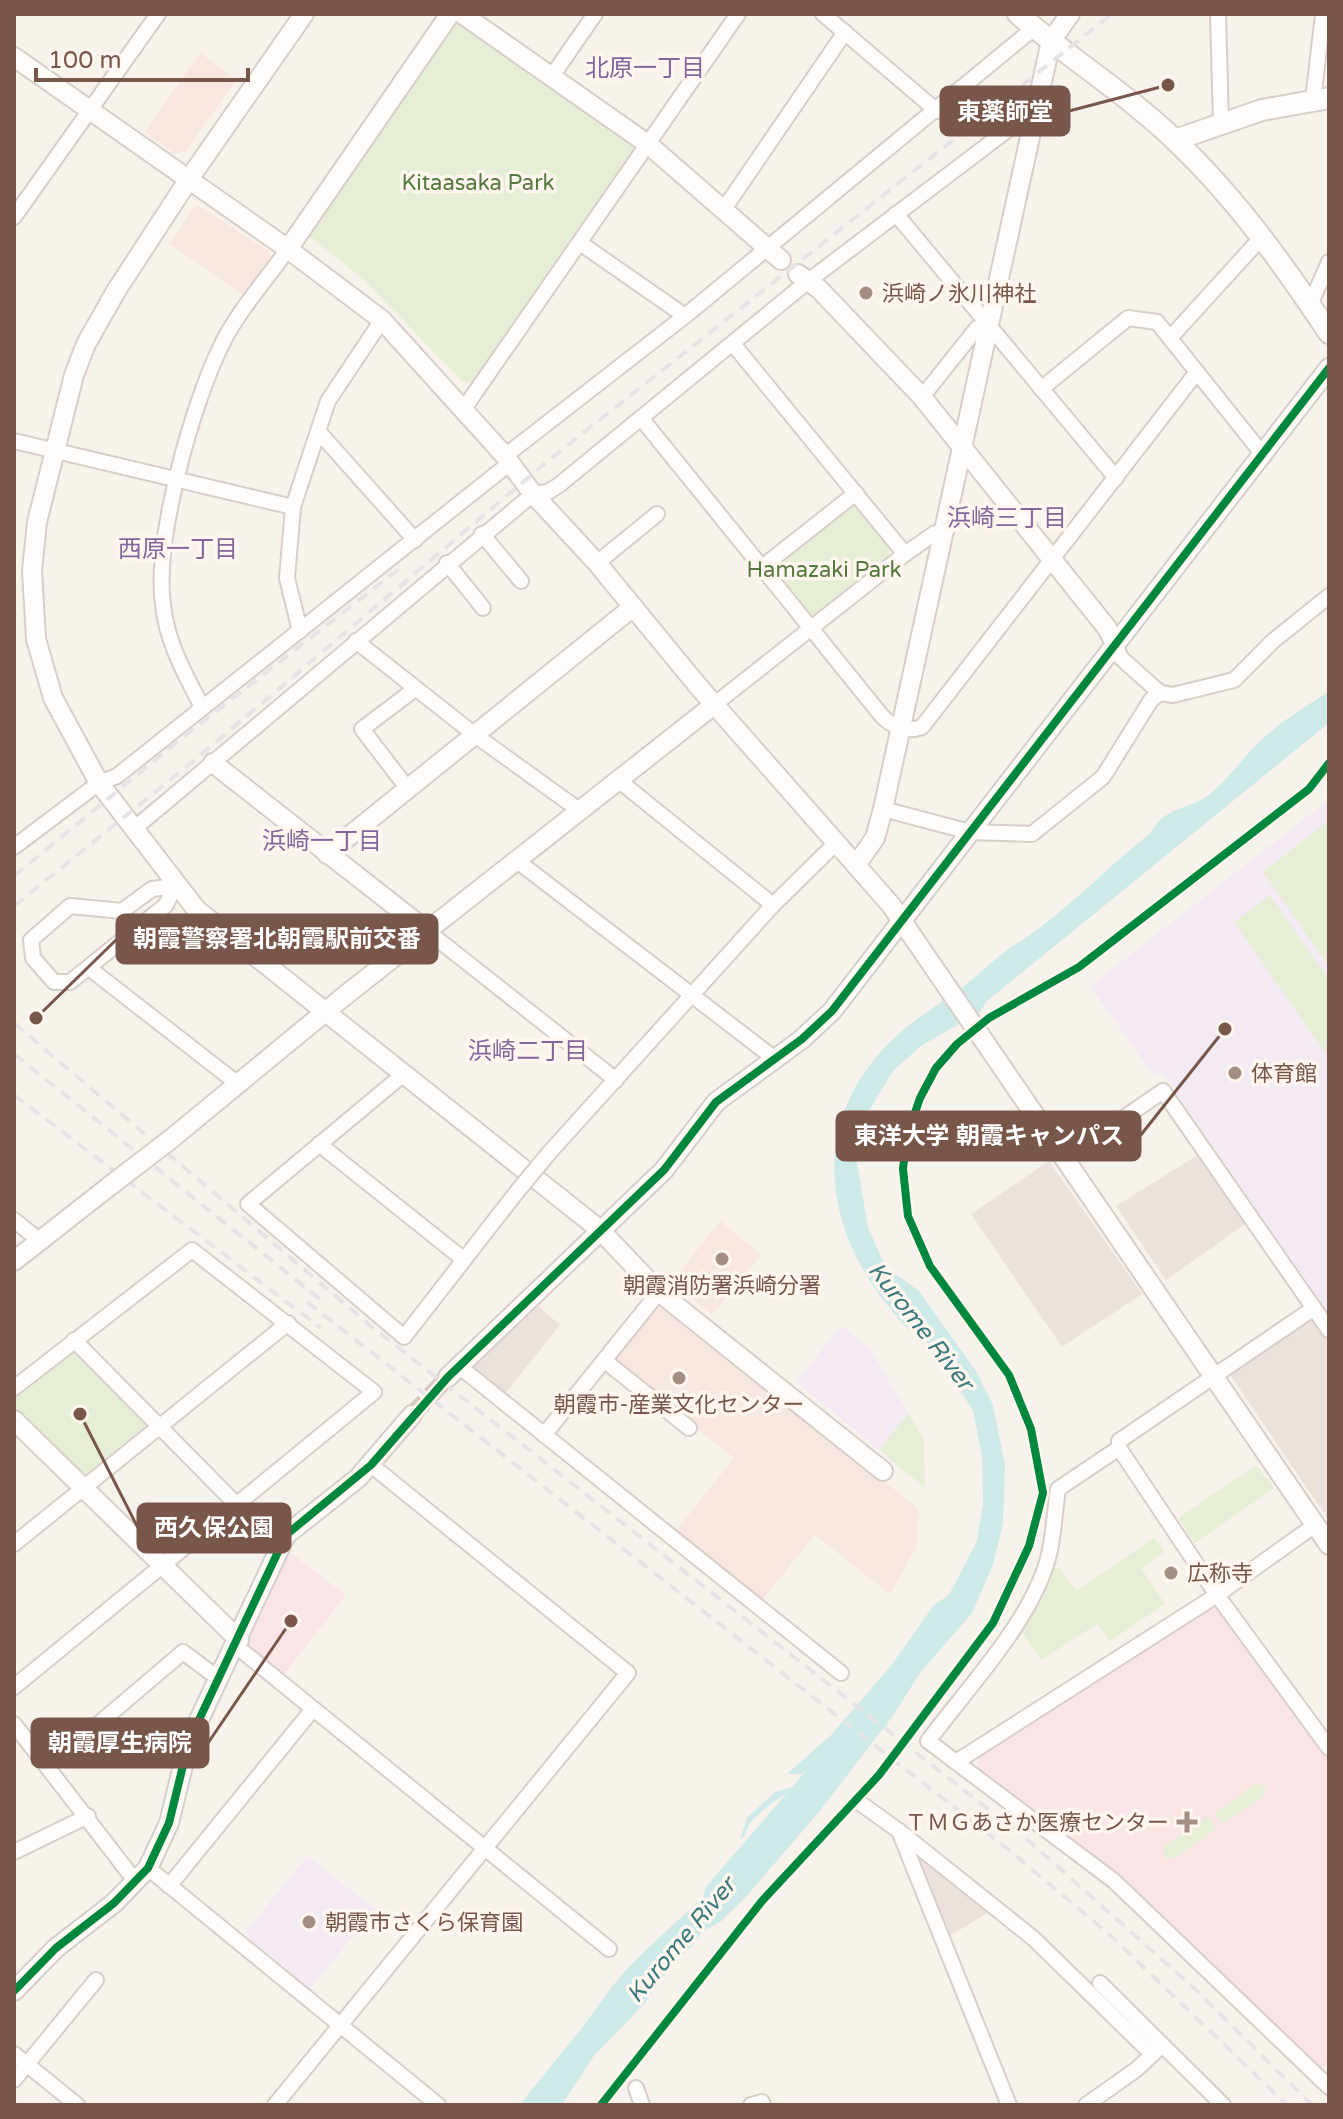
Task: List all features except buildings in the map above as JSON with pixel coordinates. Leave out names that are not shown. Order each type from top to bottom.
[{"type":"main road","points":[[1026,21],[1175,140],[1262,237],[1329,333]]},
{"type":"main road","points":[[1175,140],[1221,123],[1321,99]]},
{"type":"street","points":[[14,217],[158,14]]},
{"type":"street","points":[[304,14],[189,179],[116,291],[86,344],[54,450],[34,536],[32,605],[36,639],[53,698],[99,783],[175,886],[196,909],[323,1013],[405,1073],[599,1229],[659,1292],[883,1471]]},
{"type":"street","points":[[202,707],[175,656],[162,604],[163,553],[198,408],[222,343],[450,14]]},
{"type":"street","points":[[462,14],[649,145],[774,254]]},
{"type":"street","points":[[552,76],[595,14]]},
{"type":"street","points":[[463,410],[738,14]]},
{"type":"street","points":[[823,14],[937,111]]},
{"type":"street","points":[[856,865],[875,838],[883,809],[964,451],[1051,41],[1070,14]]},
{"type":"street","points":[[1218,14],[1221,123]]},
{"type":"street","points":[[1321,99],[1323,14]]},
{"type":"street","points":[[14,847],[99,783],[117,776],[415,540],[685,316],[774,254],[937,111],[1026,21]]},
{"type":"street","points":[[724,209],[845,32]]},
{"type":"street","points":[[14,57],[288,249],[382,320],[508,460],[533,494],[597,563],[901,920],[1329,1545]]},
{"type":"street","points":[[135,828],[482,534],[533,494],[548,492],[559,485],[733,344],[802,278],[896,214],[1039,106]]},
{"type":"street","points":[[896,214],[1116,478]]},
{"type":"street","points":[[1170,338],[1262,237]]},
{"type":"street","points":[[580,243],[685,316]]},
{"type":"street","points":[[1310,305],[1329,262]]},
{"type":"street","points":[[802,278],[819,289],[922,397],[1107,628],[1121,658],[1160,693],[1173,695],[1234,680],[1273,641],[1329,596]]},
{"type":"street","points":[[1041,389],[1128,318],[1157,322],[1264,456]]},
{"type":"street","points":[[300,631],[287,578],[293,507],[328,401],[382,320]]},
{"type":"street","points":[[922,397],[977,328],[991,325]]},
{"type":"street","points":[[733,344],[905,554]]},
{"type":"street","points":[[841,1673],[544,1435],[454,1372],[599,1229],[664,1170],[716,1102],[775,1059],[832,1011],[1329,368]]},
{"type":"street","points":[[641,418],[891,726],[922,727],[1197,372]]},
{"type":"street","points":[[318,431],[415,540]]},
{"type":"street","points":[[14,441],[179,477],[293,507]]},
{"type":"street","points":[[761,568],[856,493]]},
{"type":"street","points":[[597,563],[657,514]]},
{"type":"street","points":[[14,1261],[171,1139],[323,1013],[617,779],[905,554],[935,533],[946,532]]},
{"type":"street","points":[[482,534],[521,581]]},
{"type":"street","points":[[447,563],[483,608]]},
{"type":"street","points":[[327,854],[633,607]]},
{"type":"street","points":[[356,641],[475,735],[579,810]]},
{"type":"street","points":[[408,789],[362,729],[415,689]]},
{"type":"street","points":[[883,809],[970,832],[1032,834],[1103,777],[1151,700],[1160,693]]},
{"type":"street","points":[[213,763],[616,1080]]},
{"type":"street","points":[[617,779],[773,905]]},
{"type":"street","points":[[405,1073],[248,1204],[404,1337],[549,1153],[773,905],[836,843]]},
{"type":"street","points":[[516,860],[775,1059]]},
{"type":"street","points":[[175,886],[166,905],[70,982],[54,982],[33,958],[31,940],[70,906],[122,911],[152,889],[175,886]]},
{"type":"street","points":[[122,911],[128,927],[126,939]]},
{"type":"street","points":[[89,968],[238,1084]]},
{"type":"street","points":[[1064,1159],[1163,1091],[1329,1330]]},
{"type":"street","points":[[319,1144],[463,1259]]},
{"type":"street","points":[[14,1220],[39,1240]]},
{"type":"street","points":[[14,1388],[192,1250],[374,1392],[14,1687]]},
{"type":"street","points":[[544,1435],[659,1292]]},
{"type":"street","points":[[1314,1308],[1119,1441],[1119,1448],[1217,1595],[1324,1730],[1329,1748]]},
{"type":"street","points":[[14,1544],[288,1323]]},
{"type":"street","points":[[74,1340],[237,1505]]},
{"type":"street","points":[[605,1361],[689,1428]]},
{"type":"street","points":[[14,1991],[56,1948],[142,1875],[169,1823],[184,1754],[286,1535],[371,1465],[412,1415]]},
{"type":"street","points":[[14,1420],[237,1643],[313,1709],[609,1949]]},
{"type":"street","points":[[1119,1448],[1058,1489],[1050,1551],[1037,1587],[1011,1630],[928,1741],[1114,1881],[1329,2087]]},
{"type":"street","points":[[275,2105],[628,1673],[371,1465]]},
{"type":"street","points":[[956,1762],[1217,1595],[1315,1525]]},
{"type":"street","points":[[49,1766],[183,1652],[219,1679]]},
{"type":"street","points":[[169,1886],[313,1709]]},
{"type":"street","points":[[17,1734],[49,1766],[88,1816],[142,1875],[169,1886],[438,2105]]},
{"type":"street","points":[[860,1803],[1033,1938],[1223,2105]]},
{"type":"street","points":[[14,1852],[88,1816]]},
{"type":"street","points":[[899,1831],[1009,2105]]},
{"type":"street","points":[[14,2080],[96,1980]]},
{"type":"street","points":[[1100,1983],[1158,2049]]},
{"type":"street","points":[[1086,2105],[1158,2049]]},
{"type":"street","points":[[14,2054],[77,2105]]},
{"type":"street","points":[[636,2088],[642,2105]]},
{"type":"street","points":[[751,2105],[762,2102],[763,2105]]},
{"type":"shaded area","points":[[200,53],[237,79],[185,152],[174,153],[145,132]]},
{"type":"shaded area","points":[[199,206],[269,251],[271,260],[245,296],[170,244],[193,208]]},
{"type":"shaded area","points":[[1329,800],[1329,1314],[1162,1072],[1154,1076],[1090,986]]},
{"type":"shaded area","points":[[1201,1153],[1247,1223],[1166,1280],[1116,1206]]},
{"type":"shaded area","points":[[1049,1161],[1142,1294],[1062,1347],[971,1214]]},
{"type":"shaded area","points":[[720,1221],[761,1255],[712,1315],[672,1282]]},
{"type":"shaded area","points":[[659,1302],[919,1509],[916,1548],[890,1594],[815,1535],[761,1601],[675,1532],[734,1458],[611,1359]]},
{"type":"shaded area","points":[[538,1306],[560,1325],[504,1395],[472,1367]]},
{"type":"shaded area","points":[[1312,1316],[1329,1342],[1328,1519],[1229,1373]]},
{"type":"shaded area","points":[[841,1326],[869,1348],[908,1413],[879,1450],[796,1382]]},
{"type":"shaded area","points":[[288,1551],[346,1595],[281,1678],[244,1647]]},
{"type":"shaded area","name":"ＴＭＧあさか医療センター","points":[[1206,1606],[1221,1607],[1329,1761],[1329,2063],[1322,2068],[1111,1872],[977,1772],[978,1754]]},
{"type":"shaded area","points":[[918,1852],[989,1912],[948,1937],[912,1854]]},
{"type":"shaded area","name":"朝霞市さくら保育園","points":[[307,1856],[375,1909],[310,1989],[244,1934]]},
{"type":"green space","name":"Kitaasaka Park","points":[[452,23],[461,23],[637,147],[475,382],[463,382],[363,279],[305,233]]},
{"type":"green space","name":"Hamazaki Park","points":[[855,503],[890,545],[889,558],[816,617],[810,616],[777,575],[777,565]]},
{"type":"green space","points":[[1329,820],[1329,967],[1263,872]]},
{"type":"green space","points":[[1270,895],[1329,980],[1329,1058],[1234,922]]},
{"type":"green space","points":[[76,1351],[145,1422],[145,1431],[90,1476],[81,1474],[14,1406],[14,1396]]},
{"type":"green space","points":[[908,1413],[924,1440],[925,1488],[879,1450]]},
{"type":"green space","points":[[1256,1465],[1274,1488],[1195,1543],[1178,1518]]},
{"type":"green space","points":[[1154,1538],[1165,1552],[1141,1568],[1165,1604],[1110,1641],[1097,1624],[1041,1660],[1020,1630],[1043,1592],[1051,1568],[1060,1568],[1076,1591]]},
{"type":"green space","points":[[1257,1783],[1266,1787],[1264,1797],[1222,1824],[1214,1813]]},
{"type":"green space","points":[[1207,1817],[1216,1829],[1173,1859],[1165,1858],[1165,1845]]},
{"type":"water","points":[[1329,692],[1329,722],[1324,727],[987,1001],[980,1012],[921,1046],[893,1071],[864,1119],[857,1162],[868,1228],[886,1267],[919,1291],[976,1371],[993,1405],[1005,1465],[1003,1523],[993,1565],[972,1613],[920,1673],[892,1717],[819,1812],[743,1900],[719,1923],[703,1931],[672,1964],[645,2003],[593,2057],[562,2105],[520,2105],[629,1967],[731,1867],[748,1869],[781,1830],[806,1791],[792,1799],[787,1793],[773,1802],[748,1825],[740,1840],[747,1818],[775,1792],[800,1785],[822,1766],[824,1757],[802,1774],[787,1774],[831,1735],[890,1667],[934,1605],[949,1595],[977,1541],[983,1503],[982,1457],[973,1410],[920,1332],[911,1332],[880,1296],[857,1258],[841,1218],[834,1178],[837,1138],[850,1098],[873,1061],[908,1026],[1054,917],[1151,833],[1163,818],[1211,793],[1266,735]]},
{"type":"waterway","name":"Kurome River","points":[[717,1894],[830,1763]]},
{"type":"tunnel","points":[[412,1415],[448,1377]]},
{"type":"railway","points":[[14,906],[191,763],[549,460],[1112,14]]},
{"type":"railway","points":[[14,876],[182,738],[404,565]]},
{"type":"railway","points":[[14,1023],[372,1327],[1029,1841],[1196,1990],[1312,2105]]},
{"type":"railway","points":[[14,1054],[326,1304]]},
{"type":"railway","points":[[14,1095],[321,1328]]},
{"type":"railway","points":[[307,1302],[1009,1850],[1111,1936],[1287,2105]]},
{"type":"cycle path","points":[[14,1991],[56,1948],[114,1903],[148,1868],[169,1823],[189,1741],[286,1535],[371,1465],[448,1377],[664,1170],[716,1102],[802,1039],[832,1011],[1329,368]]},
{"type":"cycle path","points":[[601,2105],[762,1901],[879,1775],[993,1623],[1029,1546],[1043,1493],[1031,1429],[1009,1375],[930,1266],[908,1216],[903,1169],[907,1136],[920,1098],[936,1068],[957,1044],[989,1018],[1079,967],[1309,789],[1329,763]]},
{"type":"place","name":"東薬師堂","points":[[1168,85]]},
{"type":"place","name":"浜崎ノ氷川神社","points":[[866,293]]},
{"type":"place","name":"朝霞警察署北朝霞駅前交番","points":[[36,1018]]},
{"type":"place","name":"東洋大学 朝霞キャンパス","points":[[1225,1029]]},
{"type":"place","name":"体育館","points":[[1235,1073]]},
{"type":"place","name":"朝霞消防署浜崎分署","points":[[722,1259]]},
{"type":"place","name":"朝霞市-産業文化センター","points":[[679,1378]]},
{"type":"place","name":"西久保公園","points":[[80,1414]]},
{"type":"place","name":"広称寺","points":[[1171,1573]]},
{"type":"place","name":"朝霞厚生病院","points":[[291,1621]]},
{"type":"place","name":"ＴＭＧあさか医療センター","points":[[1187,1822]]},
{"type":"place","name":"朝霞市さくら保育園","points":[[309,1922]]},
{"type":"district","name":"北原一丁目","points":[[645,68]]},
{"type":"district","name":"浜崎三丁目","points":[[1007,518]]},
{"type":"district","name":"西原一丁目","points":[[178,549]]},
{"type":"district","name":"浜崎一丁目","points":[[322,841]]},
{"type":"district","name":"浜崎二丁目","points":[[528,1051]]}]
